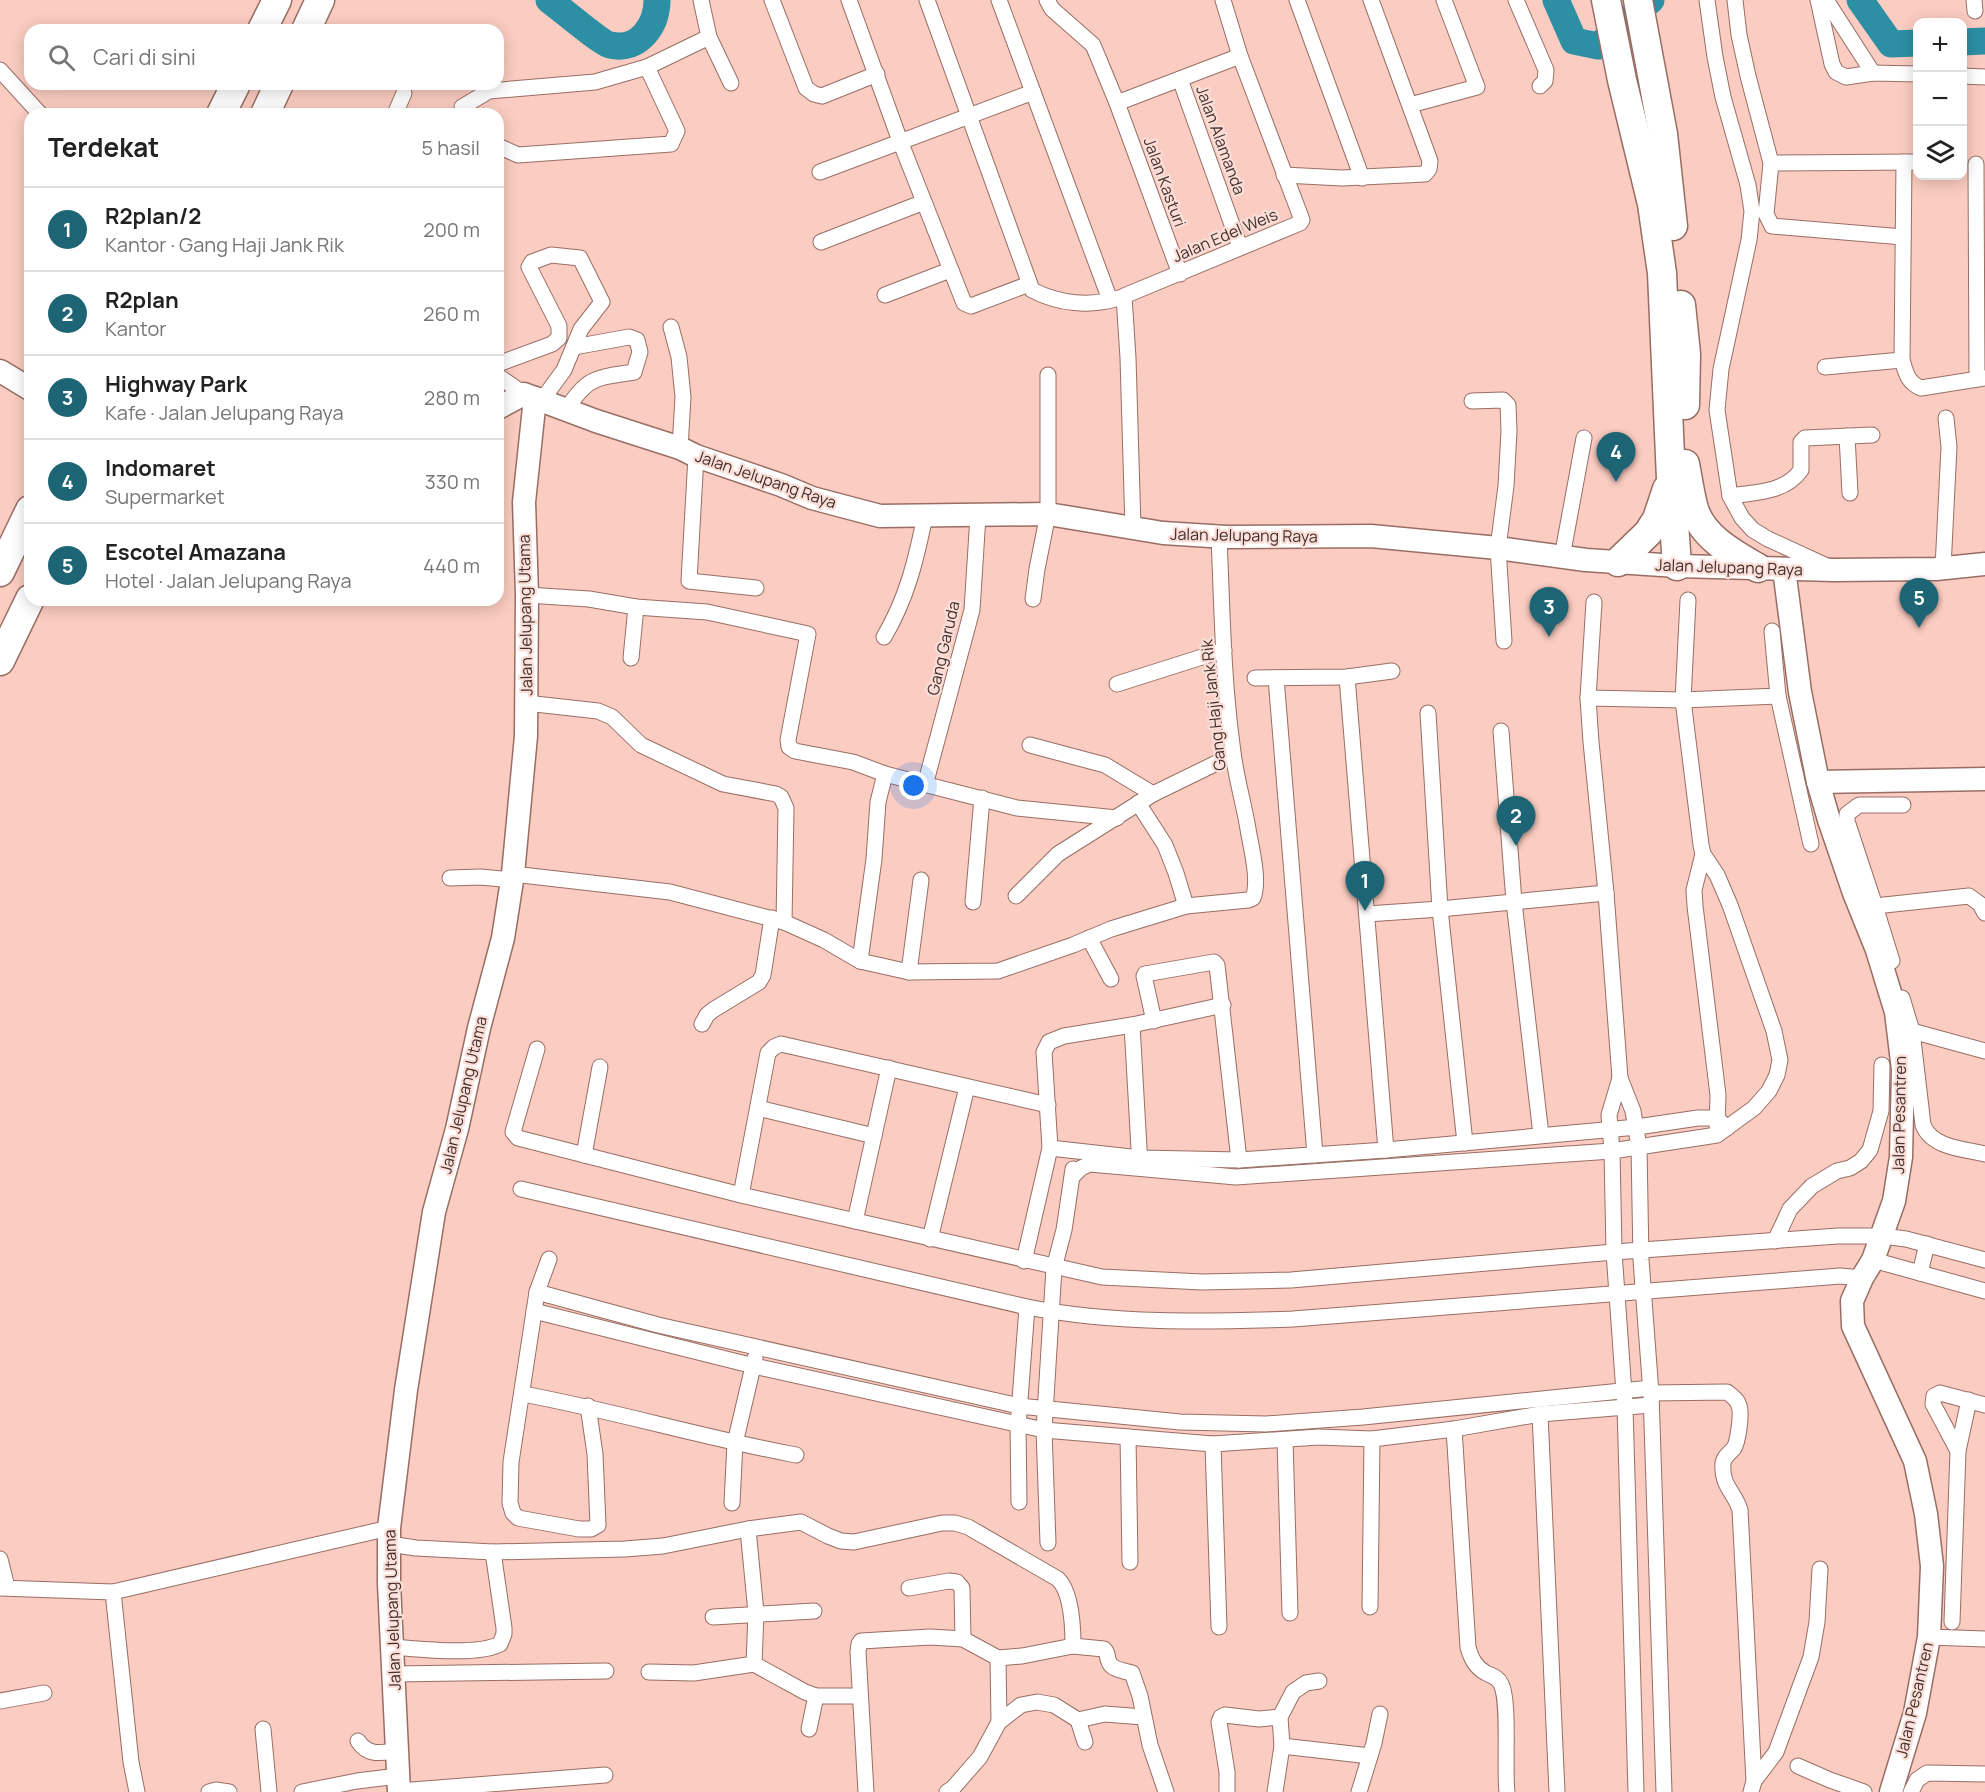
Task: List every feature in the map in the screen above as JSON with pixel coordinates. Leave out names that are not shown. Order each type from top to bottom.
[{"type":"highway","points":[[265,24],[277,0]]},
{"type":"highway","points":[[309,24],[320,0]]},
{"type":"highway","points":[[1606,0],[1622,80],[1652,204],[1662,273],[1678,471],[1682,566]]},
{"type":"highway","points":[[1618,562],[1648,533],[1657,519],[1678,471],[1686,354],[1663,134],[1638,0]]},
{"type":"highway","points":[[224,108],[233,90]]},
{"type":"highway","points":[[268,108],[276,90]]},
{"type":"highway","points":[[1678,471],[1695,512],[1708,533],[1729,550],[1771,568]]},
{"type":"highway","points":[[0,572],[24,522]]},
{"type":"highway","points":[[0,661],[27,606]]},
{"type":"street","points":[[701,0],[709,37],[731,83]]},
{"type":"street","points":[[772,0],[806,88],[814,94],[822,96],[876,74]]},
{"type":"street","points":[[849,0],[950,270],[964,303],[971,306],[1029,284],[927,0]]},
{"type":"street","points":[[999,0],[1033,92],[1117,298],[1128,358],[1133,528]]},
{"type":"street","name":"Jalan Kasturi","points":[[1047,0],[1052,9],[1093,45],[1117,103],[1180,274]]},
{"type":"street","name":"Jalan Edel Weis","points":[[1029,284],[1032,290],[1061,301],[1084,304],[1117,298],[1300,223],[1301,217],[1240,56],[1224,0]]},
{"type":"street","points":[[1298,0],[1362,178]]},
{"type":"street","points":[[1284,175],[1362,178],[1425,174],[1429,169],[1430,161],[1371,0]]},
{"type":"street","points":[[1410,105],[1477,87],[1444,0]]},
{"type":"street","points":[[1516,0],[1546,70],[1545,81],[1540,86]]},
{"type":"street","points":[[1707,0],[1723,98],[1748,185],[1752,211],[1749,240],[1721,369],[1717,410],[1730,496],[1742,518],[1753,530],[1834,570]]},
{"type":"street","points":[[1735,0],[1739,35],[1748,76],[1771,163],[1766,214],[1772,226],[1903,237]]},
{"type":"street","points":[[1818,0],[1832,64],[1836,72],[1846,77],[1873,73],[1913,74]]},
{"type":"street","points":[[1826,0],[1873,73]]},
{"type":"street","points":[[504,90],[596,82],[647,67],[709,37]]},
{"type":"street","points":[[1117,103],[1240,56]]},
{"type":"street","points":[[504,149],[518,155],[671,144],[677,131],[647,67]]},
{"type":"street","points":[[0,70],[35,108]]},
{"type":"street","points":[[1967,76],[1985,77]]},
{"type":"street","name":"Jalan Alamanda","points":[[1180,79],[1240,247]]},
{"type":"street","points":[[463,108],[489,91],[501,90]]},
{"type":"street","points":[[820,172],[1033,92]]},
{"type":"street","points":[[398,108],[404,93]]},
{"type":"street","points":[[1771,163],[1911,162],[1903,237],[1902,360],[1907,377],[1913,385],[1921,388],[1981,379],[1974,164]]},
{"type":"street","points":[[821,242],[924,202]]},
{"type":"street","points":[[504,362],[552,345],[559,338],[559,326],[529,267],[532,262],[551,255],[580,258],[602,302],[581,329],[564,370],[534,397],[504,406]]},
{"type":"street","points":[[885,295],[950,270]]},
{"type":"street","points":[[671,327],[679,357],[688,452],[689,581],[756,588]]},
{"type":"street","points":[[566,410],[579,390],[596,378],[634,372],[640,352],[637,340],[629,338],[574,347]]},
{"type":"street","points":[[1825,367],[1902,360]]},
{"type":"street","points":[[2,373],[24,386]]},
{"type":"street","points":[[1033,599],[1048,514],[1048,375]]},
{"type":"street","name":"Jalan Jelupang Raya","points":[[504,380],[534,397],[596,421],[781,485],[812,498],[880,516],[1048,514],[1163,533],[1219,536],[1371,536],[1497,548],[1562,557],[1682,566],[1834,570],[1943,568],[1985,564]]},
{"type":"street","name":"Jalan Jelupang Utama","points":[[399,1786],[389,1584],[389,1536],[406,1390],[434,1212],[457,1129],[478,1028],[503,938],[513,877],[526,736],[527,596],[524,502],[534,397]]},
{"type":"street","points":[[1472,401],[1503,400],[1508,405],[1506,486],[1497,548],[1504,641]]},
{"type":"street","points":[[1943,568],[1949,447],[1946,418]]},
{"type":"street","points":[[1730,496],[1774,489],[1790,483],[1801,470],[1801,442],[1805,438],[1872,435]]},
{"type":"street","points":[[1846,436],[1850,493]]},
{"type":"street","points":[[1562,557],[1584,438]]},
{"type":"street","points":[[884,637],[891,626],[913,571],[925,516]]},
{"type":"street","name":"Gang Garuda","points":[[925,785],[972,610],[978,516]]},
{"type":"street","name":"Gang Haji Jank Rik","points":[[1186,906],[1248,900],[1253,898],[1256,892],[1245,807],[1233,755],[1224,650],[1219,536]]},
{"type":"street","name":"Jalan Pesantren","points":[[1771,568],[1818,782],[1854,893],[1877,950],[1896,1012],[1903,1070],[1901,1157],[1894,1201],[1882,1236],[1852,1301],[1852,1326],[1915,1461],[1926,1514],[1932,1566],[1929,1637],[1915,1713],[1891,1792]]},
{"type":"street","points":[[527,596],[589,599],[636,607],[707,612],[808,634],[788,740],[789,747],[795,752],[853,762],[885,774],[1017,808],[1117,818]]},
{"type":"street","points":[[1688,600],[1683,700],[1703,854],[1694,890],[1720,1127]]},
{"type":"street","points":[[1594,602],[1588,698],[1620,1078],[1633,1112],[1639,1147],[1641,1255],[1651,1395],[1664,1792]]},
{"type":"street","points":[[631,658],[636,607]]},
{"type":"street","points":[[1772,631],[1778,696],[1811,844]]},
{"type":"street","points":[[1117,684],[1224,650]]},
{"type":"street","points":[[1255,678],[1347,677],[1392,671]]},
{"type":"street","points":[[1347,677],[1386,1150]]},
{"type":"street","points":[[1276,678],[1315,1155]]},
{"type":"street","points":[[1588,698],[1683,700],[1778,696]]},
{"type":"street","points":[[526,703],[598,711],[612,717],[641,745],[723,783],[781,797],[786,808],[778,920],[763,975],[759,982],[750,989],[707,1015],[702,1024]]},
{"type":"street","points":[[1428,713],[1440,909],[1465,1143]]},
{"type":"street","points":[[1501,731],[1514,902],[1541,1135]]},
{"type":"street","points":[[1030,745],[1105,765],[1153,794]]},
{"type":"street","points":[[1016,896],[1058,854],[1153,794],[1233,755]]},
{"type":"street","points":[[860,961],[874,859],[878,802],[885,774]]},
{"type":"street","points":[[1818,782],[1985,779]]},
{"type":"street","points":[[973,902],[982,798]]},
{"type":"street","points":[[450,878],[513,877],[670,891],[778,920],[824,940],[860,961],[909,972],[998,971],[1111,929],[1186,906],[1165,845],[1138,803]]},
{"type":"street","points":[[1903,805],[1859,805],[1847,814],[1847,820],[1912,1031],[1923,1125],[1937,1142],[1985,1154]]},
{"type":"street","points":[[1050,1148],[1074,1151],[1101,1159],[1236,1177],[1612,1151],[1639,1147],[1720,1127],[1754,1108],[1769,1091],[1777,1075],[1780,1060],[1774,1031],[1733,915],[1717,875],[1703,854]]},
{"type":"street","points":[[909,972],[921,880]]},
{"type":"street","points":[[1367,914],[1606,893]]},
{"type":"street","points":[[1875,906],[1969,896],[1980,904],[1985,913]]},
{"type":"street","points":[[1089,938],[1111,980]]},
{"type":"street","points":[[1154,1021],[1144,976],[1148,972],[1214,963],[1217,965],[1239,1160]]},
{"type":"street","points":[[1024,1261],[1050,1148],[1044,1052],[1049,1042],[1064,1036],[1154,1021],[1223,1005]]},
{"type":"street","points":[[1132,1025],[1140,1163]]},
{"type":"street","points":[[1912,1031],[1985,1051]]},
{"type":"street","points":[[741,1195],[768,1053],[780,1044],[1048,1105]]},
{"type":"street","points":[[537,1049],[513,1132],[518,1138],[741,1195],[1024,1261],[1054,1273],[1202,1282],[1291,1280],[1641,1255],[1775,1241],[1882,1236],[1906,1239],[1985,1260]]},
{"type":"street","points":[[1775,1241],[1790,1209],[1812,1186],[1837,1171],[1850,1168],[1861,1161],[1870,1150],[1881,1111],[1881,1065]]},
{"type":"street","points":[[584,1155],[600,1066]]},
{"type":"street","points":[[855,1221],[889,1068]]},
{"type":"street","points":[[1620,1078],[1609,1115],[1614,1257],[1625,1407],[1636,1792]]},
{"type":"street","points":[[930,1239],[967,1087]]},
{"type":"street","points":[[758,1108],[874,1136]]},
{"type":"street","points":[[1140,1163],[1239,1160],[1386,1150],[1637,1127],[1698,1119],[1720,1127]]},
{"type":"street","points":[[1048,1543],[1044,1430],[1054,1273],[1073,1176],[1074,1151]]},
{"type":"street","points":[[1358,1152],[1359,1168]]},
{"type":"street","points":[[1073,1176],[1085,1165],[1101,1159]]},
{"type":"street","points":[[521,1189],[1027,1306],[1052,1304],[1204,1322],[1293,1319],[1617,1289],[1840,1276],[1868,1269],[1920,1273],[1985,1291]]},
{"type":"street","points":[[1920,1273],[1927,1244]]},
{"type":"street","points":[[549,1259],[537,1292],[523,1394],[515,1430],[510,1503],[513,1513],[518,1518],[579,1528],[591,1529],[598,1525],[595,1454],[588,1406]]},
{"type":"street","points":[[537,1292],[658,1325],[1019,1406],[1180,1422],[1266,1424],[1624,1390],[1651,1395],[1727,1392],[1736,1399],[1740,1408],[1737,1441],[1724,1463],[1727,1488],[1737,1498],[1740,1510],[1752,1786]]},
{"type":"street","points":[[1019,1502],[1018,1426],[1027,1306]]},
{"type":"street","points":[[534,1311],[754,1366],[1018,1426],[1213,1444],[1319,1437],[1372,1439],[1454,1429],[1540,1414],[1625,1407],[1651,1395]]},
{"type":"street","points":[[732,1503],[735,1443],[757,1346]]},
{"type":"street","points":[[1958,1450],[1932,1401],[1934,1396],[1940,1393],[1985,1406]]},
{"type":"street","points":[[523,1394],[588,1406],[735,1443],[796,1455]]},
{"type":"street","points":[[1952,1622],[1958,1450],[1969,1400]]},
{"type":"street","points":[[1540,1414],[1557,1792]]},
{"type":"street","points":[[1319,1420],[1319,1437]]},
{"type":"street","points":[[1454,1429],[1468,1647],[1479,1669],[1493,1676],[1502,1686],[1505,1699],[1507,1792]]},
{"type":"street","points":[[1128,1437],[1130,1562]]},
{"type":"street","points":[[1370,1607],[1372,1439]]},
{"type":"street","points":[[1284,1440],[1290,1612]]},
{"type":"street","points":[[1213,1444],[1219,1627]]},
{"type":"street","points":[[0,1558],[3,1588],[113,1592],[389,1536],[416,1548],[493,1552],[644,1547],[801,1522],[828,1536],[854,1542],[942,1523],[955,1523],[968,1527],[1062,1582],[1072,1622],[1073,1646]]},
{"type":"street","points":[[748,1529],[756,1613],[754,1664]]},
{"type":"street","points":[[393,1647],[453,1650],[492,1648],[500,1644],[504,1628],[493,1552]]},
{"type":"street","points":[[1752,1786],[1776,1752],[1811,1657],[1817,1622],[1820,1569]]},
{"type":"street","points":[[909,1588],[949,1581],[957,1582],[962,1588],[963,1640]]},
{"type":"street","points":[[113,1592],[136,1792]]},
{"type":"street","points":[[714,1617],[814,1611]]},
{"type":"street","points":[[866,1792],[859,1644],[861,1641],[930,1637],[963,1640],[998,1658],[1022,1656],[1073,1646],[1104,1648],[1112,1667],[1132,1673],[1166,1792]]},
{"type":"street","points":[[1929,1637],[1985,1639]]},
{"type":"street","points":[[998,1658],[999,1722]]},
{"type":"street","points":[[650,1672],[694,1673],[754,1664],[816,1696],[860,1696]]},
{"type":"street","points":[[394,1674],[606,1671]]},
{"type":"street","points":[[1275,1792],[1282,1746],[1280,1717],[1293,1692],[1306,1683],[1319,1681]]},
{"type":"street","points":[[0,1701],[44,1693]]},
{"type":"street","points":[[809,1729],[816,1696]]},
{"type":"street","points":[[947,1792],[980,1757],[999,1722],[1021,1705],[1037,1702],[1054,1705],[1078,1720],[1085,1742]]},
{"type":"street","points":[[1359,1792],[1380,1713]]},
{"type":"street","points":[[1078,1720],[1105,1714],[1143,1717]]},
{"type":"street","points":[[1227,1792],[1227,1772],[1219,1722],[1221,1717],[1225,1715],[1259,1719],[1280,1717]]},
{"type":"street","points":[[263,1729],[269,1792]]},
{"type":"street","points":[[358,1741],[367,1752],[396,1751]]},
{"type":"street","points":[[1282,1746],[1370,1756]]},
{"type":"street","points":[[1798,1766],[1864,1792]]},
{"type":"street","points":[[1911,1792],[1917,1780],[1927,1773],[1985,1774]]},
{"type":"street","points":[[302,1792],[357,1781],[399,1786],[605,1775]]},
{"type":"street","points":[[209,1792],[216,1790],[229,1792]]},
{"type":"waterway","points":[[549,0],[605,43],[620,46],[638,40],[650,27],[654,19],[657,0]]},
{"type":"waterway","points":[[1556,0],[1574,41],[1598,46],[1651,0]]},
{"type":"waterway","points":[[1860,0],[1891,44],[1913,43]]},
{"type":"waterway","points":[[1967,42],[1985,41]]},
{"type":"place","name":"Indomaret","points":[[1616,482]]},
{"type":"place","name":"Escotel Amazana","points":[[1919,628]]},
{"type":"place","name":"Highway Park","points":[[1549,637]]},
{"type":"place","name":"R2plan","points":[[1516,846]]},
{"type":"place","name":"R2plan/2","points":[[1365,911]]}]
